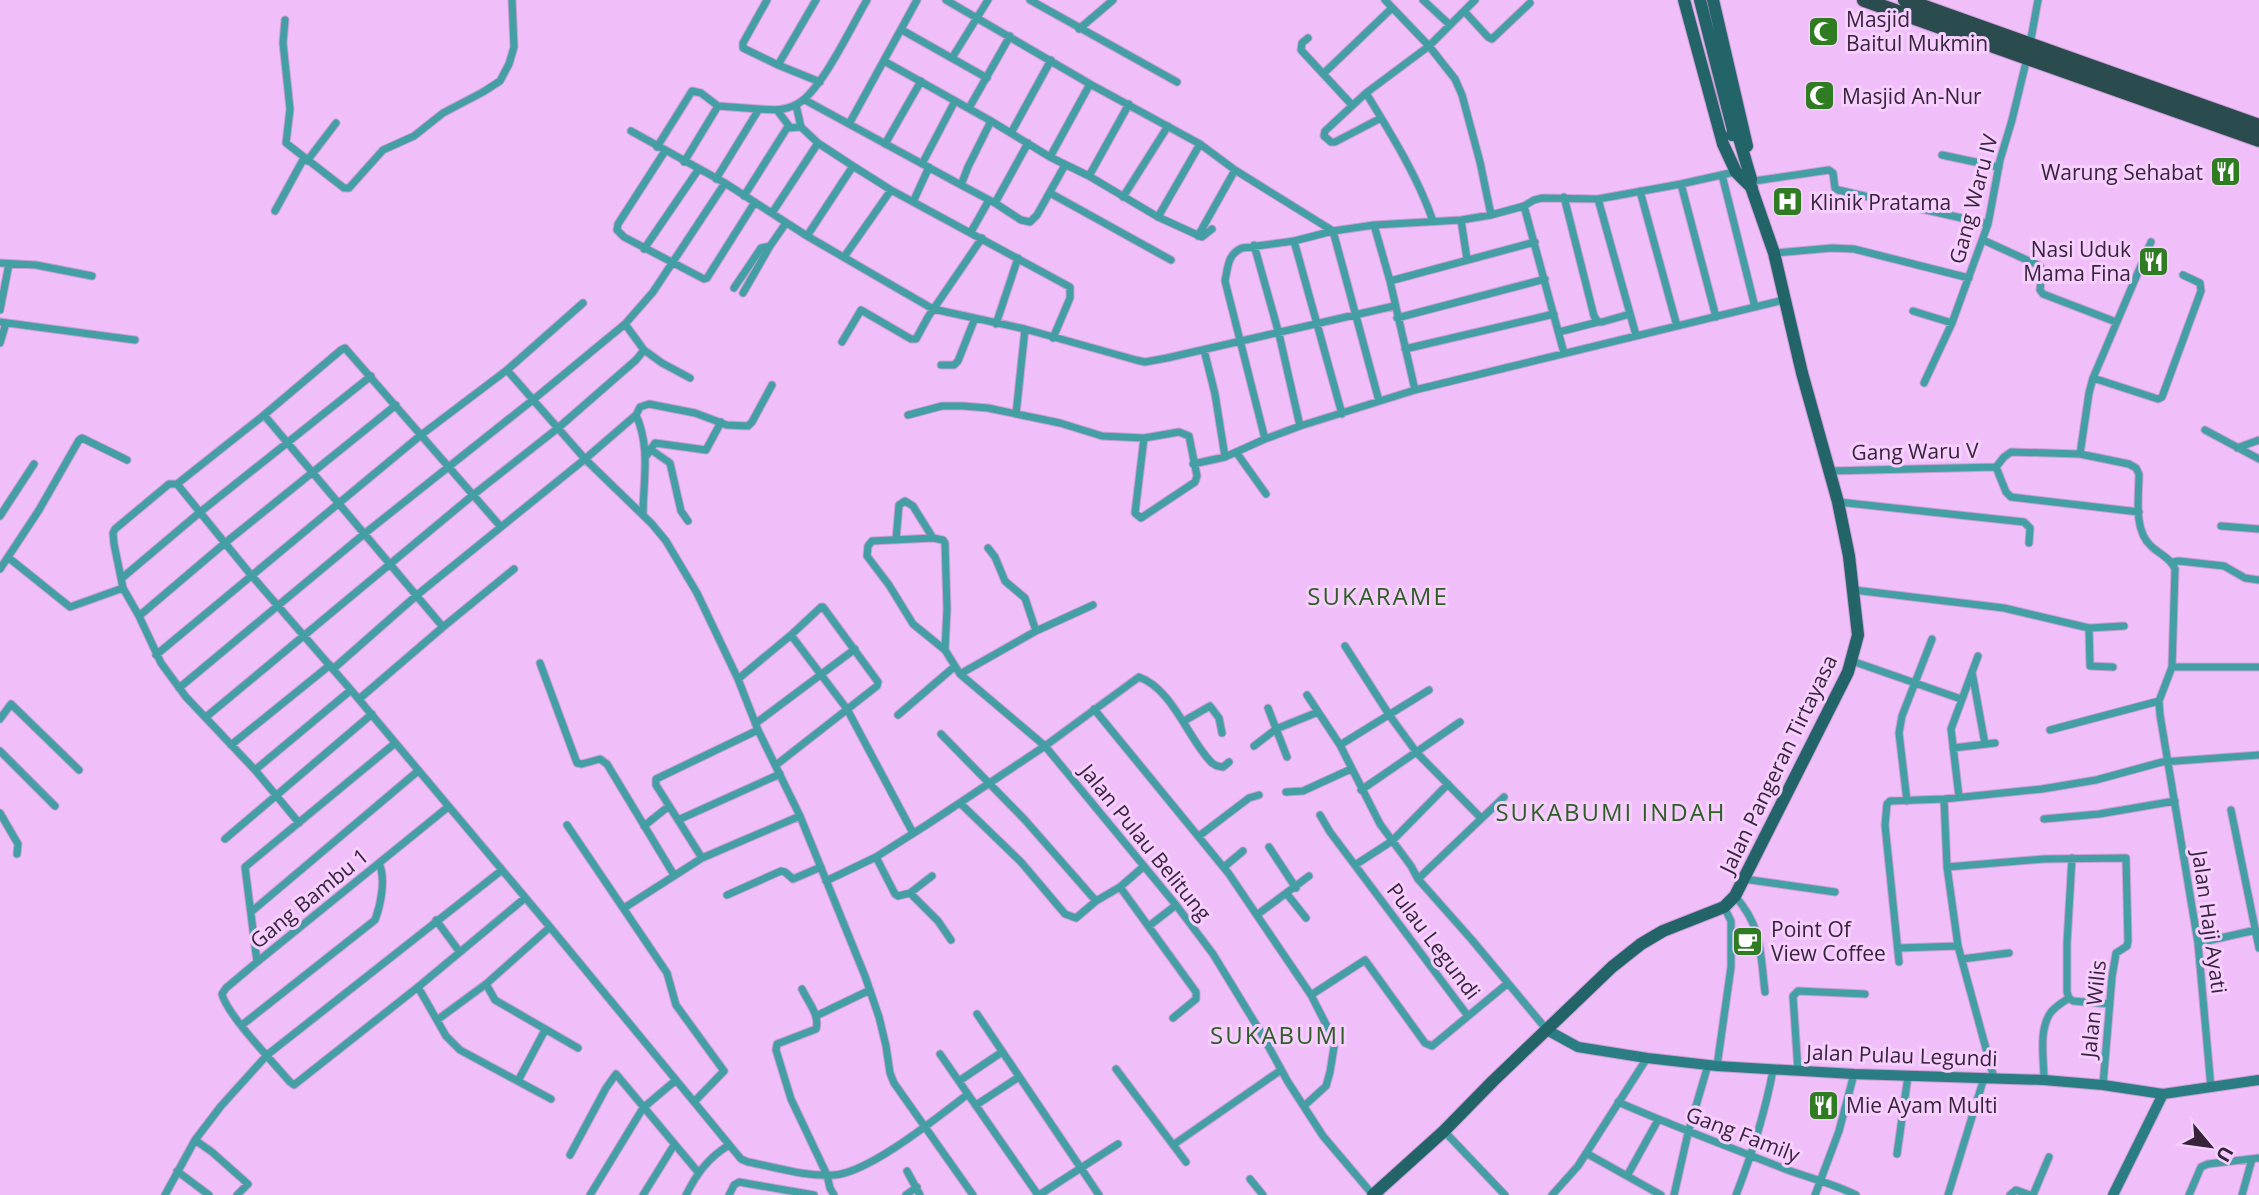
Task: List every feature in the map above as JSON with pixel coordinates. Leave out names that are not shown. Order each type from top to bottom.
[{"type":"highway","points":[[1864,0],[2029,51],[2229,122],[2259,140]]},
{"type":"highway","points":[[1905,0],[2029,51]]},
{"type":"highway","points":[[2229,122],[2259,126]]},
{"type":"main road","name":"Jalan Pangeran Tirtayasa","points":[[1684,0],[1723,144],[1739,171],[1752,185]]},
{"type":"main road","name":"Jalan Pangeran Tirtayasa","points":[[1700,0],[1733,130],[1739,138],[1752,185]]},
{"type":"main road","name":"Jalan Pangeran Tirtayasa","points":[[1373,1195],[1444,1131],[1604,974],[1663,930],[1724,907],[1735,896],[1833,705],[1852,660],[1858,635],[1849,556],[1838,502],[1774,253],[1752,185],[1713,0]]},
{"type":"main road","name":"Jalan Pangeran Tirtayasa","points":[[1733,130],[1732,139],[1739,171]]},
{"type":"street","points":[[285,20],[283,43],[290,109],[286,144],[344,188],[349,188],[383,150],[414,136],[443,113],[500,80],[514,47],[512,0]]},
{"type":"street","points":[[767,0],[743,47],[820,82]]},
{"type":"street","points":[[778,65],[816,0]]},
{"type":"street","points":[[657,147],[692,91],[701,93],[718,106],[777,110],[805,100],[820,82],[867,0]]},
{"type":"street","points":[[849,124],[917,0]]},
{"type":"street","points":[[946,0],[1200,144],[1236,170],[1334,231],[1379,401]]},
{"type":"street","points":[[952,58],[988,0]]},
{"type":"street","points":[[1030,0],[1177,82]]},
{"type":"street","points":[[1079,29],[1112,0]]},
{"type":"street","points":[[1385,0],[1429,46],[1455,79],[1480,162],[1491,215]]},
{"type":"street","points":[[1423,0],[1450,25]]},
{"type":"street","points":[[1381,118],[1335,142],[1324,136],[1325,131],[1352,105],[1429,46],[1475,0]]},
{"type":"street","name":"Gang Waru IV","points":[[1924,383],[1952,323],[1988,224],[1999,167],[2029,51],[2038,0]]},
{"type":"street","points":[[1465,12],[1492,39],[1530,3]]},
{"type":"street","points":[[1323,74],[1392,8]]},
{"type":"street","points":[[902,30],[987,78]]},
{"type":"street","points":[[969,108],[1010,36]]},
{"type":"street","points":[[1308,37],[1302,43],[1301,50],[1352,105]]},
{"type":"street","points":[[1011,133],[1051,60]]},
{"type":"street","points":[[884,61],[1050,157],[1089,176],[1158,218],[1198,236],[1206,235],[1212,229]]},
{"type":"street","points":[[885,144],[921,81]]},
{"type":"street","points":[[1050,157],[1090,84]]},
{"type":"street","points":[[1366,93],[1398,144],[1433,221]]},
{"type":"street","points":[[805,100],[992,201],[1021,220],[1030,222],[1037,215],[1065,165]]},
{"type":"street","points":[[913,202],[925,165],[956,101]]},
{"type":"street","points":[[1089,176],[1129,104]]},
{"type":"street","points":[[796,105],[801,127],[818,143],[891,190],[1070,287],[1070,298],[1053,338]]},
{"type":"street","points":[[684,162],[718,106]]},
{"type":"street","points":[[716,179],[759,109]]},
{"type":"street","points":[[777,110],[789,126],[801,127]]},
{"type":"street","points":[[961,185],[991,121]]},
{"type":"street","points":[[275,211],[306,160],[335,123]]},
{"type":"street","points":[[744,196],[789,126]]},
{"type":"street","points":[[1123,197],[1168,126]]},
{"type":"street","points":[[631,131],[725,183],[807,236],[933,309],[1025,329],[1145,362],[1394,306]]},
{"type":"street","points":[[772,213],[818,143]]},
{"type":"street","points":[[971,232],[1028,144]]},
{"type":"street","points":[[1158,218],[1200,144]]},
{"type":"street","points":[[665,151],[617,227],[618,233],[644,248],[702,278],[707,278],[755,202]]},
{"type":"street","points":[[1942,155],[1999,167]]},
{"type":"street","points":[[807,236],[853,166]]},
{"type":"street","points":[[644,248],[698,170]]},
{"type":"street","points":[[1198,236],[1236,170]]},
{"type":"street","points":[[1752,185],[1829,170],[1833,173],[1835,188],[1838,190],[1988,224]]},
{"type":"street","points":[[1265,439],[1225,281],[1229,260],[1235,251],[1374,225],[1461,220],[1491,215],[1542,198],[1598,199],[1739,171]]},
{"type":"street","points":[[1722,176],[1755,307]]},
{"type":"street","points":[[179,688],[625,324],[653,292],[725,183]]},
{"type":"street","points":[[1681,184],[1716,317]]},
{"type":"street","points":[[844,257],[891,190]]},
{"type":"street","points":[[1640,191],[1677,326]]},
{"type":"street","points":[[1050,193],[1171,260]]},
{"type":"street","points":[[1564,197],[1598,323]]},
{"type":"street","points":[[1598,199],[1636,335]]},
{"type":"street","points":[[1524,206],[1564,354]]},
{"type":"street","points":[[1461,220],[1467,259]]},
{"type":"street","points":[[743,293],[786,223]]},
{"type":"street","points":[[1374,225],[1415,390]]},
{"type":"street","points":[[842,342],[861,310],[914,340],[982,238]]},
{"type":"street","points":[[1983,240],[2040,266],[2040,290],[2043,294],[2116,322]]},
{"type":"street","points":[[1294,241],[1342,414]]},
{"type":"street","points":[[2080,454],[2088,393],[2093,378],[2151,242]]},
{"type":"street","points":[[1390,281],[1535,243]]},
{"type":"street","points":[[734,288],[761,248],[770,246]]},
{"type":"street","points":[[1254,246],[1279,334],[1300,426]]},
{"type":"street","points":[[1774,253],[1854,249],[1969,278]]},
{"type":"street","points":[[996,324],[1018,258]]},
{"type":"street","points":[[0,263],[36,265],[92,276]]},
{"type":"street","points":[[0,310],[9,264]]},
{"type":"street","points":[[2093,378],[2158,399],[2162,397],[2201,291],[2200,283],[2183,275]]},
{"type":"street","points":[[1397,318],[1545,279]]},
{"type":"street","points":[[1193,464],[1225,457],[1300,426],[1415,390],[1784,300]]},
{"type":"street","points":[[156,655],[338,503],[507,370],[583,303]]},
{"type":"street","points":[[1913,312],[1952,323]]},
{"type":"street","points":[[1405,349],[1554,314]]},
{"type":"street","points":[[1559,332],[1630,314]]},
{"type":"street","points":[[941,365],[954,365],[958,361],[975,318]]},
{"type":"street","points":[[0,342],[3,322],[135,340]]},
{"type":"street","points":[[625,324],[644,350],[690,378]]},
{"type":"street","points":[[1016,414],[1025,329]]},
{"type":"street","points":[[299,823],[255,770],[179,688],[156,655],[123,588],[113,533],[169,484],[177,484],[343,348],[371,376],[501,527]]},
{"type":"street","points":[[206,717],[473,495],[558,428],[644,350]]},
{"type":"street","points":[[1204,350],[1215,394],[1225,457]]},
{"type":"street","points":[[507,370],[585,459],[666,541],[698,593],[821,867],[870,990],[894,1083],[974,1195]]},
{"type":"street","points":[[122,578],[371,376]]},
{"type":"street","points":[[231,745],[331,667],[585,459],[636,415],[640,407],[649,404],[683,410],[735,426],[750,425],[772,385]]},
{"type":"street","points":[[139,616],[396,405]]},
{"type":"street","points":[[908,415],[942,406],[963,405],[1060,423],[1102,436],[1144,438],[1179,432],[1187,434],[1197,476],[1193,485],[1138,518],[1135,513],[1144,438]]},
{"type":"street","points":[[264,415],[443,626]]},
{"type":"street","points":[[636,415],[642,428],[646,458],[643,515]]},
{"type":"street","points":[[653,446],[706,450],[721,422]]},
{"type":"street","points":[[642,428],[650,435],[653,446],[670,463]]},
{"type":"street","points":[[2205,430],[2259,459]]},
{"type":"street","points":[[0,569],[79,440],[82,438],[127,460]]},
{"type":"street","points":[[2237,448],[2259,440]]},
{"type":"street","points":[[646,458],[653,446]]},
{"type":"street","points":[[672,446],[670,463],[681,511],[688,521]]},
{"type":"street","points":[[1236,452],[1266,494]]},
{"type":"street","name":"Gang Waru V","points":[[1829,471],[1996,467],[2011,453],[2080,454],[2129,464],[2136,468],[2139,474],[2139,512]]},
{"type":"street","points":[[0,516],[34,464]]},
{"type":"street","points":[[1996,467],[2006,492],[2011,496],[2139,512],[2143,537],[2149,545],[2173,562],[2224,566],[2245,578],[2259,580]]},
{"type":"street","points":[[177,484],[741,1158],[748,1162],[836,1175],[862,1167],[925,1127],[968,1094]]},
{"type":"street","points":[[933,538],[913,506],[902,502],[897,510],[896,540],[933,538],[945,543],[945,650]]},
{"type":"street","points":[[1838,502],[2024,522],[2030,528],[2029,543]]},
{"type":"street","points":[[2221,526],[2259,529]]},
{"type":"street","name":"Jalan Pulau Belitung","points":[[896,540],[872,541],[867,556],[889,584],[914,624],[945,650],[960,674],[1045,746],[1176,905],[1213,954],[1323,1136],[1373,1195]]},
{"type":"street","points":[[988,548],[995,556],[1005,581],[1025,598],[1036,631]]},
{"type":"street","points":[[9,558],[70,607],[123,588]]},
{"type":"street","points":[[2050,730],[2159,701],[2172,667],[2175,580],[2173,562]]},
{"type":"street","points":[[359,699],[514,569]]},
{"type":"street","points":[[1854,590],[2004,608],[2090,628],[2124,626]]},
{"type":"street","points":[[960,674],[1036,631],[1093,605]]},
{"type":"street","points":[[738,679],[822,607],[878,682],[877,686],[776,765]]},
{"type":"street","points":[[2090,628],[2090,666],[2113,667]]},
{"type":"street","points":[[791,635],[847,709],[913,833]]},
{"type":"street","points":[[1907,801],[1899,733],[1902,716],[1932,639]]},
{"type":"street","points":[[1345,646],[1390,716],[1418,753],[1480,817]]},
{"type":"street","points":[[702,858],[656,785],[656,779],[757,726],[855,649]]},
{"type":"street","points":[[1959,797],[1951,729],[1978,656]]},
{"type":"street","points":[[1852,660],[1961,699]]},
{"type":"street","points":[[540,663],[578,762],[582,764],[595,760],[604,761],[674,875]]},
{"type":"street","points":[[898,715],[954,667]]},
{"type":"street","points":[[2172,667],[2259,667]]},
{"type":"street","points":[[1972,672],[1985,744]]},
{"type":"street","points":[[826,881],[876,857],[960,803],[1045,746],[1139,677],[1150,682],[1184,721],[1213,764],[1223,767],[1229,762]]},
{"type":"street","points":[[255,770],[351,690]]},
{"type":"street","points":[[1340,745],[1429,690]]},
{"type":"street","points":[[1307,695],[1340,745],[1361,790],[1418,879],[1508,983]]},
{"type":"street","name":"Jalan Haji Ayati","points":[[2159,701],[2198,943],[2211,1088]]},
{"type":"street","points":[[0,719],[11,704],[79,770]]},
{"type":"street","points":[[1184,721],[1210,706],[1219,718],[1222,733]]},
{"type":"street","points":[[1268,708],[1287,757]]},
{"type":"street","points":[[1094,709],[1224,867],[1311,995],[1332,1036],[1334,1047],[1326,1086],[1304,1105]]},
{"type":"street","points":[[1254,746],[1276,729],[1318,712]]},
{"type":"street","points":[[225,839],[372,714]]},
{"type":"street","points":[[1361,790],[1460,722]]},
{"type":"street","points":[[941,734],[1025,820],[1096,901]]},
{"type":"street","points":[[1953,748],[1995,743]]},
{"type":"street","points":[[257,962],[245,867],[394,744]]},
{"type":"street","points":[[0,751],[55,806]]},
{"type":"street","points":[[1899,962],[1885,825],[1887,804],[1890,801],[1944,799],[2042,789],[2096,780],[2169,761],[2259,755]]},
{"type":"street","points":[[1286,792],[1303,791],[1351,769]]},
{"type":"street","points":[[251,912],[418,771]]},
{"type":"street","points":[[678,820],[780,774]]},
{"type":"street","points":[[1355,865],[1392,841],[1448,784]]},
{"type":"street","points":[[1199,836],[1249,798],[1259,795]]},
{"type":"street","points":[[1418,879],[1504,797]]},
{"type":"street","points":[[1944,799],[1947,867],[1958,946],[1989,1078],[1948,1195]]},
{"type":"street","points":[[2044,819],[2099,814],[2175,801]]},
{"type":"street","points":[[960,803],[1021,863],[1065,914],[1076,918],[1143,867]]},
{"type":"street","points":[[644,826],[669,806]]},
{"type":"street","name":"Gang Bambu 1","points":[[242,1025],[225,1002],[222,994],[226,988],[448,807]]},
{"type":"street","points":[[2231,810],[2259,948]]},
{"type":"street","points":[[0,813],[18,844],[17,854]]},
{"type":"street","name":"Pulau Legundi","points":[[1320,815],[1468,1016],[1508,983],[1547,1030]]},
{"type":"street","points":[[624,908],[702,858],[800,816]]},
{"type":"street","points":[[567,825],[667,973],[676,1005],[724,1071],[694,1102]]},
{"type":"street","points":[[1269,847],[1296,888]]},
{"type":"street","points":[[1224,867],[1243,851]]},
{"type":"street","points":[[876,857],[895,894],[900,897],[910,893],[932,876]]},
{"type":"street","name":"Jalan Wilis","points":[[2073,859],[2126,858],[2128,941],[2127,946],[2116,953],[2103,1085]]},
{"type":"street","points":[[1947,867],[2073,859],[2067,943],[2069,998]]},
{"type":"street","points":[[379,863],[382,877],[379,910],[375,920],[242,1025],[290,1082],[296,1085],[525,898]]},
{"type":"street","points":[[727,895],[781,871],[793,879],[821,867]]},
{"type":"street","points":[[165,1195],[195,1140],[267,1055],[502,870]]},
{"type":"street","points":[[1258,914],[1309,876]]},
{"type":"street","points":[[1744,879],[1835,892]]},
{"type":"street","points":[[1120,887],[1196,992],[1196,999],[1173,1018]]},
{"type":"street","points":[[910,893],[938,921],[951,940]]},
{"type":"street","points":[[1287,894],[1306,918]]},
{"type":"street","points":[[1735,896],[1752,917],[1757,930],[1765,992]]},
{"type":"street","points":[[1149,926],[1176,905]]},
{"type":"street","points":[[1674,1195],[1688,1133],[1712,1066],[1731,967],[1731,921],[1724,907]]},
{"type":"street","points":[[436,920],[459,951]]},
{"type":"street","points":[[437,1020],[486,984],[550,927]]},
{"type":"street","points":[[2198,943],[2256,930]]},
{"type":"street","points":[[1899,948],[1958,946]]},
{"type":"street","points":[[1962,959],[2009,953]]},
{"type":"street","points":[[1311,995],[1365,960],[1428,1045],[1435,1045],[1468,1016]]},
{"type":"street","points":[[486,984],[495,1000],[578,1048]]},
{"type":"street","points":[[418,986],[446,1036],[460,1050],[551,1099]]},
{"type":"street","points":[[802,989],[816,1016],[818,1026],[778,1044],[776,1050],[791,1098],[827,1175],[832,1191],[824,1195]]},
{"type":"street","points":[[816,1016],[870,990]]},
{"type":"street","points":[[1798,1071],[1793,996],[1795,993],[1865,994]]},
{"type":"street","points":[[2069,998],[2080,1003],[2110,1004]]},
{"type":"street","points":[[2044,1080],[2046,1023],[2054,1009],[2069,998]]},
{"type":"street","points":[[977,1014],[1099,1195]]},
{"type":"street","points":[[518,1081],[545,1030]]},
{"type":"street","name":"Jalan Pulau Legundi","points":[[1547,1030],[1578,1047],[1712,1066],[2044,1080],[2163,1094],[2259,1080]]},
{"type":"street","points":[[959,1081],[1002,1052]]},
{"type":"street","points":[[940,1054],[1038,1195],[1118,1144]]},
{"type":"street","points":[[1552,1195],[1571,1176],[1647,1058]]},
{"type":"street","points":[[1116,1069],[1186,1162]]},
{"type":"street","points":[[1173,1144],[1281,1070]]},
{"type":"street","points":[[1737,1195],[1752,1156],[1773,1070]]},
{"type":"street","points":[[1815,1195],[1839,1131],[1854,1074]]},
{"type":"street","points":[[570,1155],[614,1075],[617,1075],[698,1172]]},
{"type":"street","points":[[1897,1154],[1908,1076]]},
{"type":"street","points":[[976,1105],[1019,1077]]},
{"type":"street","points":[[590,1195],[643,1108],[676,1080]]},
{"type":"street","points":[[2113,1195],[2163,1094]]},
{"type":"street","name":"Gang Family","points":[[1618,1102],[1688,1133],[1822,1180],[1856,1195]]},
{"type":"street","points":[[1627,1176],[1658,1119]]},
{"type":"street","points":[[1444,1131],[1505,1195]]},
{"type":"street","points":[[195,1140],[248,1184],[237,1195]]},
{"type":"street","points":[[643,1195],[674,1145]]},
{"type":"street","points":[[686,1195],[698,1172],[713,1155],[729,1145]]},
{"type":"street","points":[[1586,1153],[1661,1195]]},
{"type":"street","points":[[2010,1195],[2017,1189],[2031,1195],[2049,1157]]},
{"type":"street","points":[[2189,1195],[2201,1167],[2256,1158],[2242,1195]]},
{"type":"street","points":[[177,1171],[209,1195]]},
{"type":"street","points":[[906,1171],[919,1191],[906,1195]]},
{"type":"street","points":[[1250,1179],[1263,1195]]},
{"type":"street","points":[[729,1195],[737,1182],[781,1192],[814,1195]]},
{"type":"place","name":"Masjid Baitul Mukmin","points":[[1823,31]]},
{"type":"place","name":"Masjid An-Nur","points":[[1819,96]]},
{"type":"place","name":"Warung Sehabat","points":[[2226,172]]},
{"type":"place","name":"Klinik Pratama","points":[[1787,202]]},
{"type":"place","name":"Nasi Uduk Mama Fina","points":[[2154,261]]},
{"type":"place","name":"Point Of View Coffee","points":[[1748,941]]},
{"type":"place","name":"Mie Ayam Multi","points":[[1823,1105]]},
{"type":"district","name":"SUKARAME","points":[[1378,595]]},
{"type":"district","name":"SUKABUMI INDAH","points":[[1611,811]]},
{"type":"district","name":"SUKABUMI","points":[[1279,1034]]}]
